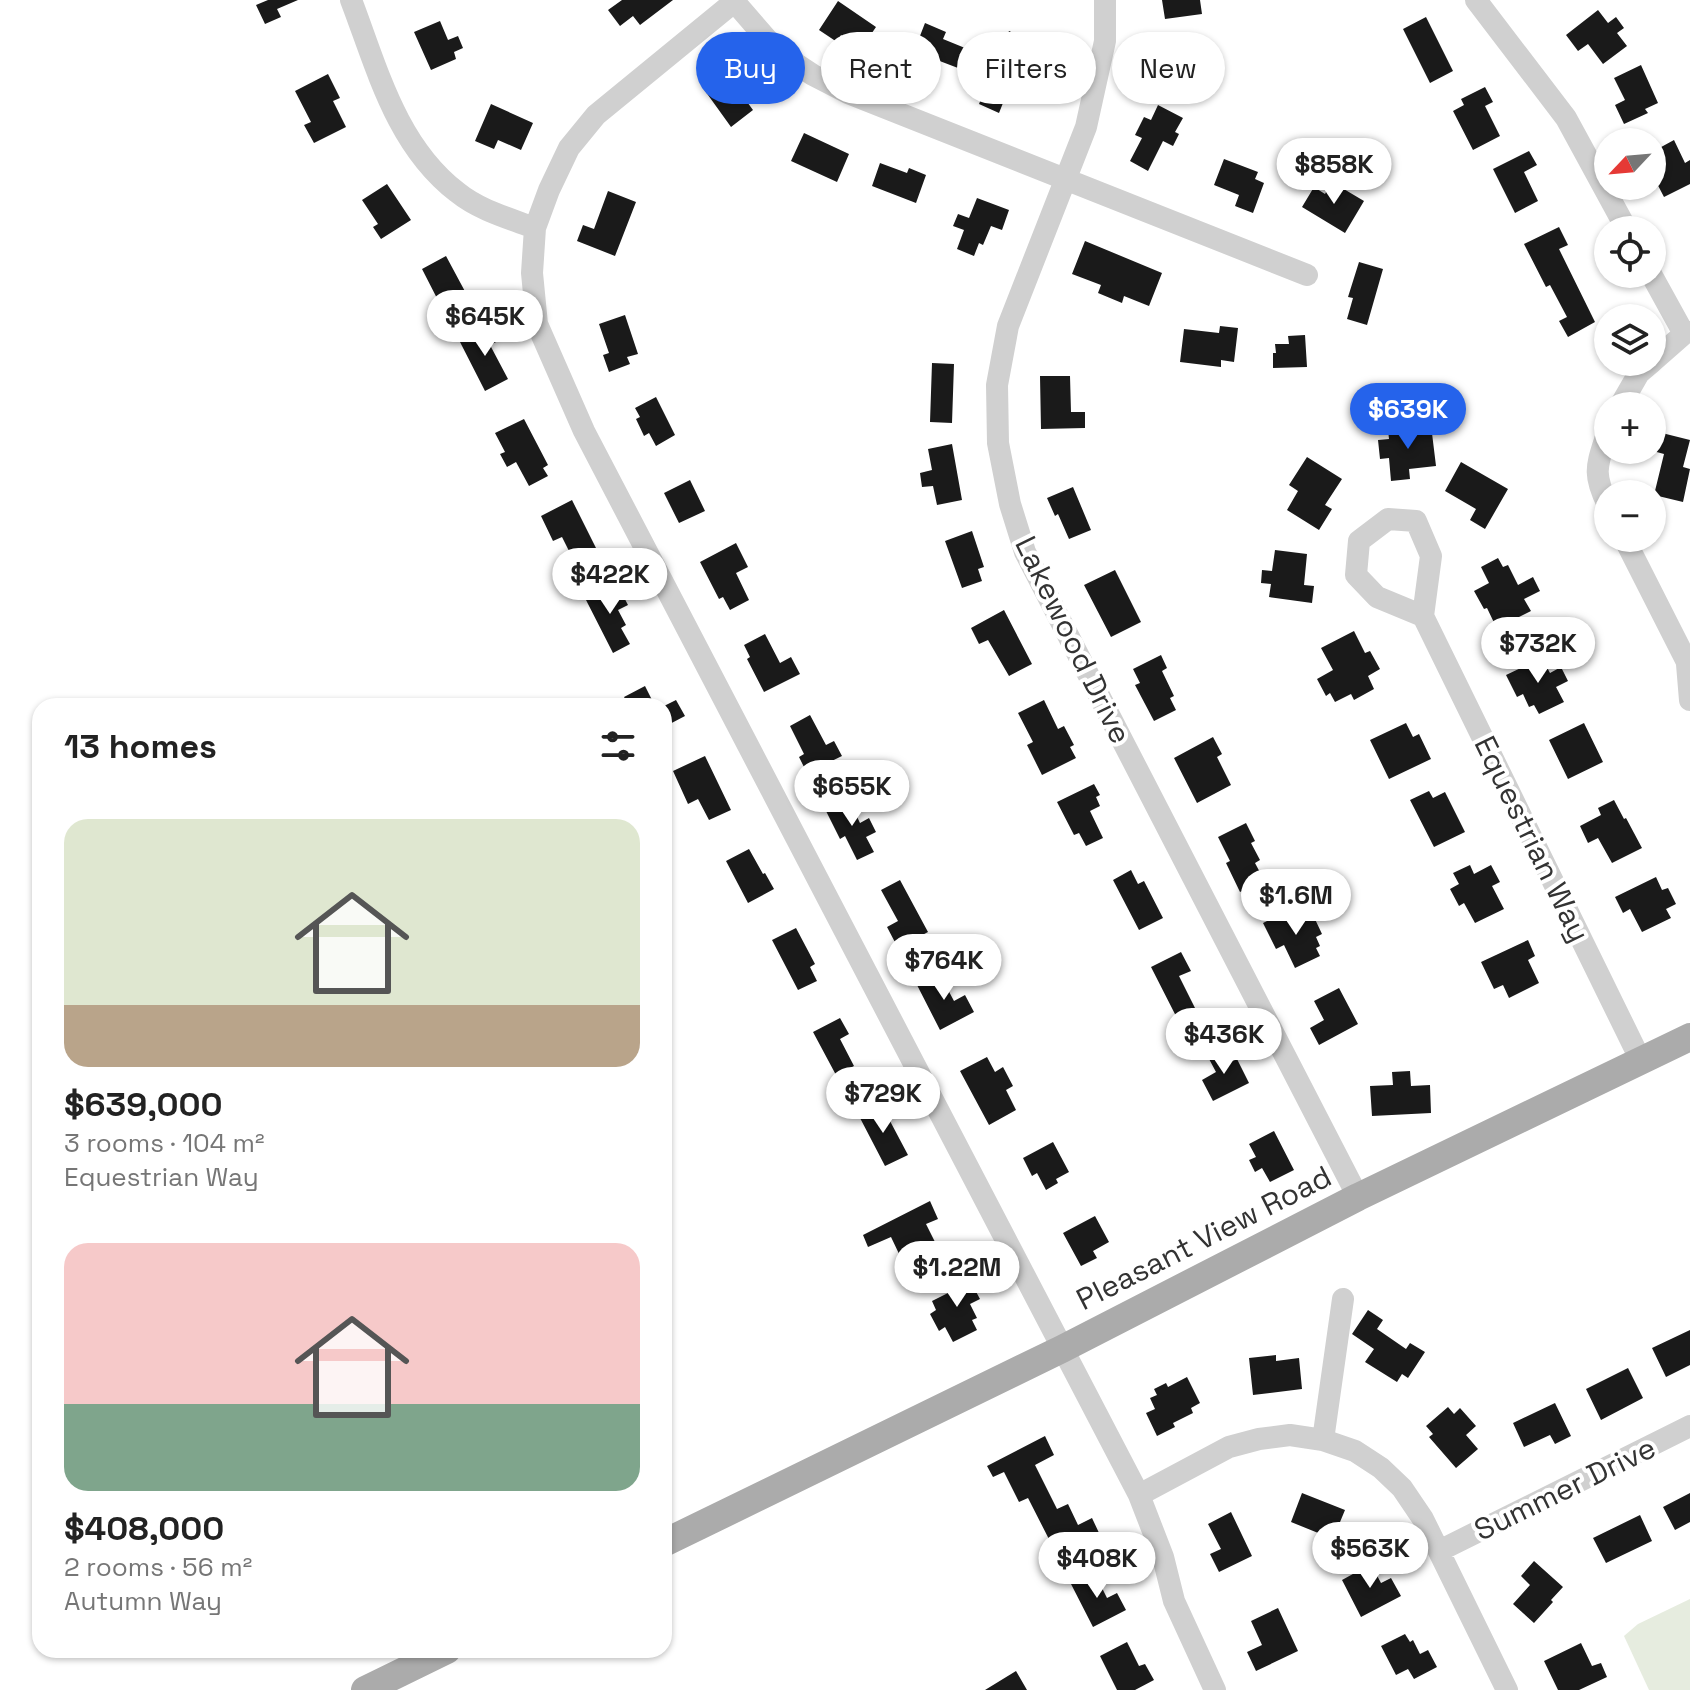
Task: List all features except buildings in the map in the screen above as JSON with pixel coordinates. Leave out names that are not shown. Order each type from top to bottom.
[{"type":"main road","name":"Pleasant View Road","points":[[672,1539],[1062,1349],[1358,1197],[1690,1037]]},
{"type":"main road","points":[[365,1690],[431,1658]]},
{"type":"street","points":[[351,0],[393,111],[421,157],[457,192],[488,211],[535,228]]},
{"type":"street","name":"Lakewood Drive","points":[[1105,0],[1105,41],[1086,127],[1008,326],[997,385],[998,443],[1010,504],[1025,552],[1358,1197]]},
{"type":"street","points":[[1476,0],[1566,118],[1619,216]]},
{"type":"street","points":[[1215,1690],[1174,1601],[1163,1557],[1139,1495],[578,419],[537,324],[532,273],[535,228],[569,148],[596,115],[734,1],[778,52],[848,93],[1307,275]]},
{"type":"street","points":[[1660,288],[1687,333],[1666,350]]},
{"type":"street","points":[[1388,519],[1416,521],[1431,556],[1423,616],[1377,597],[1356,575],[1359,541],[1388,519]]},
{"type":"street","points":[[1631,552],[1688,666],[1690,700]]},
{"type":"street","name":"Equestrian Way","points":[[1423,616],[1641,1061]]},
{"type":"street","points":[[1323,1440],[1343,1299]]},
{"type":"street","name":"Summer Drive","points":[[1439,1551],[1690,1426]]},
{"type":"street","points":[[1139,1495],[1229,1447],[1259,1439],[1290,1435],[1323,1440],[1355,1451],[1381,1468],[1402,1488],[1423,1519],[1507,1690]]},
{"type":"shaded area","points":[[1690,1599],[1690,1690],[1649,1690],[1624,1636],[1638,1624]]}]
